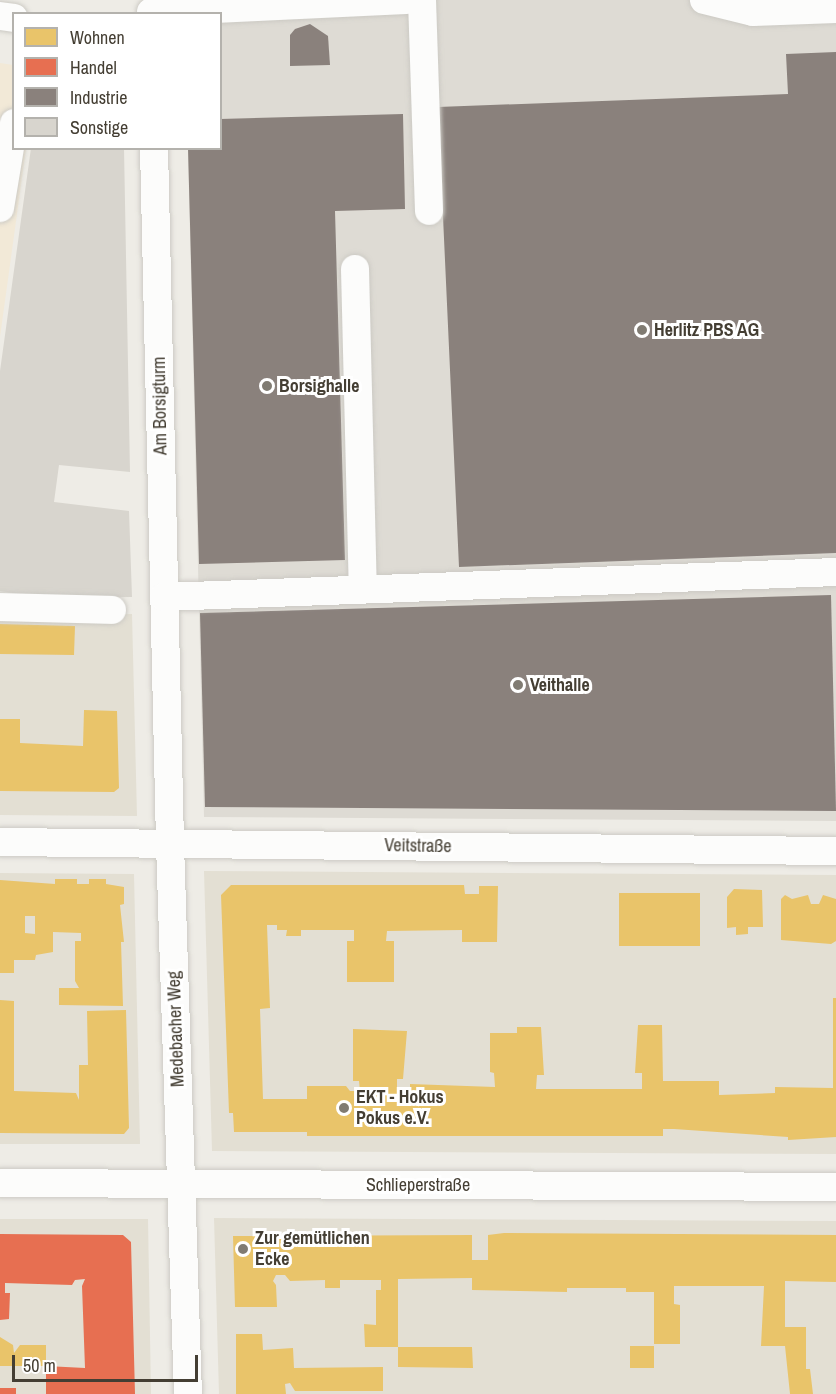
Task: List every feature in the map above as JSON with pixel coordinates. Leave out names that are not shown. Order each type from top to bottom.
[{"type":"street","points":[[151,8],[406,0]]},
{"type":"street","points":[[422,0],[429,211]]},
{"type":"street","points":[[704,0],[753,12],[836,9]]},
{"type":"street","points":[[0,207],[12,135]]},
{"type":"street","name":"Am Borsigturm","points":[[154,150],[166,664]]},
{"type":"street","points":[[356,269],[363,589]]},
{"type":"street","points":[[164,597],[836,572]]},
{"type":"street","points":[[0,606],[112,610]]},
{"type":"street","name":"Medebacher Weg","points":[[166,664],[188,1394]]},
{"type":"street","name":"Veitstraße","points":[[0,842],[836,850]]},
{"type":"street","name":"Schlieperstraße","points":[[0,1183],[836,1187]]},
{"type":"shaded area","points":[[182,0],[836,0],[836,821],[204,817],[188,150],[222,150],[222,12],[215,12]]},
{"type":"shaded area","points":[[0,63],[12,65],[12,150],[26,150],[0,337]]},
{"type":"shaded area","points":[[0,611],[132,614],[137,816],[0,815]]},
{"type":"shaded area","points":[[204,871],[836,875],[836,1154],[212,1151]]},
{"type":"shaded area","points":[[0,873],[134,874],[140,1144],[0,1144]]},
{"type":"shaded area","points":[[214,1218],[836,1221],[836,1394],[219,1394]]},
{"type":"shaded area","points":[[0,1219],[148,1219],[151,1394],[0,1394]]},
{"type":"building: Wohnen","points":[[0,624],[75,626],[74,655],[0,654]]},
{"type":"building: Wohnen","points":[[84,710],[117,711],[119,788],[114,792],[0,791],[0,719],[20,719],[20,743],[83,746]]},
{"type":"building: Wohnen","points":[[55,879],[77,879],[77,884],[89,884],[89,879],[106,879],[106,884],[124,887],[124,904],[120,905],[124,942],[121,942],[123,1006],[59,1005],[59,988],[79,988],[75,981],[75,941],[81,941],[81,933],[53,932],[53,952],[36,955],[35,960],[14,960],[14,973],[0,973],[0,880],[55,884]],"holes":[[[25,916],[35,916],[35,934],[25,933]]]},
{"type":"building: Wohnen","points":[[231,885],[464,885],[465,894],[479,894],[479,886],[498,886],[497,942],[462,942],[462,930],[387,931],[386,941],[394,941],[394,982],[347,982],[347,941],[354,941],[354,930],[301,930],[301,936],[286,936],[287,930],[277,930],[277,925],[267,925],[270,1008],[260,1009],[263,1099],[307,1099],[307,1086],[346,1086],[350,1091],[360,1091],[359,1081],[353,1081],[353,1029],[407,1031],[403,1079],[397,1079],[397,1090],[410,1090],[410,1084],[495,1087],[494,1073],[490,1072],[490,1033],[517,1033],[517,1027],[541,1027],[544,1075],[537,1075],[536,1089],[642,1089],[642,1073],[635,1073],[638,1025],[662,1025],[663,1081],[719,1081],[719,1095],[775,1093],[775,1087],[833,1088],[833,998],[836,998],[836,1137],[788,1140],[788,1137],[674,1129],[663,1129],[663,1136],[307,1136],[307,1132],[234,1132],[233,1113],[229,1113],[221,895]]},
{"type":"building: Wohnen","points":[[734,889],[762,890],[763,927],[748,927],[748,934],[736,935],[736,927],[727,928],[727,897]]},
{"type":"building: Wohnen","points":[[619,893],[700,893],[700,946],[619,946]]},
{"type":"building: Wohnen","points":[[785,895],[792,899],[808,895],[811,904],[819,904],[823,895],[836,899],[836,941],[831,944],[781,940],[781,899]]},
{"type":"building: Wohnen","points":[[0,1000],[14,1001],[14,1091],[76,1093],[79,1100],[79,1065],[88,1065],[87,1011],[126,1010],[129,1128],[124,1134],[0,1133]]},
{"type":"building: Wohnen","points":[[504,1233],[836,1235],[836,1282],[785,1281],[785,1327],[806,1327],[806,1369],[810,1369],[813,1394],[790,1394],[785,1346],[761,1346],[764,1286],[674,1286],[674,1304],[680,1305],[680,1344],[654,1344],[654,1292],[626,1292],[626,1288],[567,1288],[567,1292],[472,1290],[472,1278],[398,1279],[398,1347],[365,1347],[364,1324],[376,1325],[376,1290],[381,1290],[381,1280],[340,1280],[340,1288],[325,1288],[325,1280],[290,1281],[285,1275],[276,1275],[273,1281],[276,1285],[277,1307],[235,1307],[233,1236],[472,1235],[472,1260],[488,1260],[488,1235]]},
{"type":"building: Wohnen","points":[[236,1334],[262,1334],[263,1350],[293,1348],[294,1368],[383,1367],[383,1391],[295,1391],[290,1383],[285,1384],[286,1394],[236,1394]]},
{"type":"building: Wohnen","points":[[0,1337],[13,1345],[14,1353],[20,1345],[46,1345],[46,1366],[0,1366]]},
{"type":"building: Wohnen","points":[[630,1346],[654,1346],[654,1368],[630,1368]]},
{"type":"building: Wohnen","points":[[398,1347],[472,1347],[473,1368],[398,1367]]},
{"type":"building: Handel","points":[[0,1234],[123,1235],[131,1242],[135,1394],[46,1394],[46,1366],[85,1368],[82,1286],[85,1279],[75,1280],[72,1285],[5,1283],[5,1293],[10,1293],[9,1319],[0,1320]]},
{"type":"building: Handel","points":[[0,1388],[16,1388],[16,1394],[0,1394]]},
{"type":"building: Industrie","points":[[310,24],[328,36],[330,65],[290,66],[290,35],[295,29]]},
{"type":"building: Industrie","name":"Herlitz PBS AG","points":[[836,52],[836,553],[459,567],[438,107],[788,94],[786,54]]},
{"type":"building: Industrie","name":"Borsighalle","points":[[403,114],[405,209],[335,211],[345,560],[199,564],[188,150],[222,150],[222,119]]},
{"type":"building: Industrie","name":"Veithalle","points":[[831,595],[836,811],[205,807],[200,613]]},
{"type":"building: Sonstige","points":[[31,150],[124,150],[130,472],[59,465],[54,502],[129,511],[132,597],[43,598],[0,591],[0,371]]},
{"type":"place","name":"Herlitz PBS AG","points":[[642,330]]},
{"type":"place","name":"Borsighalle","points":[[267,386]]},
{"type":"place","name":"Veithalle","points":[[518,685]]},
{"type":"place","name":"EKT - Hokus Pokus e.V.","points":[[344,1108]]},
{"type":"place","name":"Zur gemütlichen Ecke","points":[[243,1249]]}]
